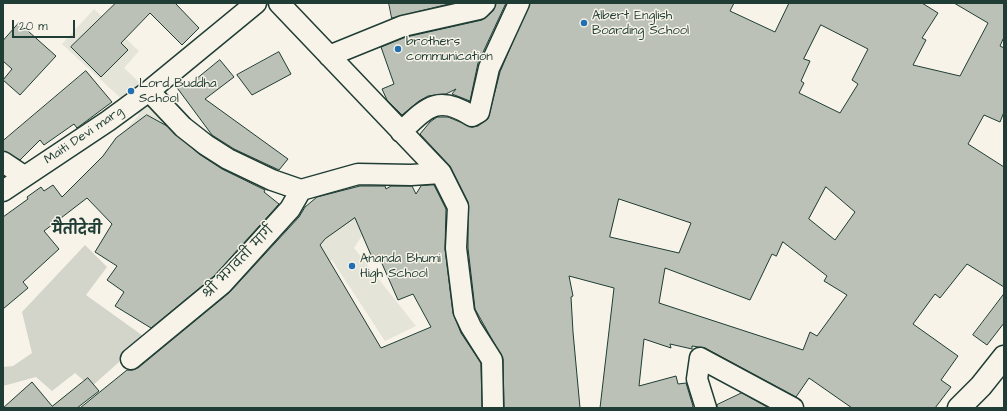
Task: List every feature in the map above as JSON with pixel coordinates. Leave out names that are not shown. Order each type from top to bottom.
[{"type":"street","name":"Maiti Devi marg","points":[[3,192],[24,176],[108,121],[149,91],[256,3]]},
{"type":"street","points":[[279,3],[441,173],[458,207],[456,248],[464,312],[471,327],[492,360],[493,408]]},
{"type":"street","points":[[329,56],[403,26],[479,9],[485,3]]},
{"type":"street","points":[[401,132],[424,110],[442,104],[458,107],[472,116],[479,112],[489,68],[519,3]]},
{"type":"street","points":[[149,91],[183,127],[228,159],[272,180],[301,190],[358,174],[411,175],[441,173]]},
{"type":"street","points":[[3,162],[24,176]]},
{"type":"street","name":"श्री भगवती मार्ग","points":[[131,359],[222,284],[290,209],[301,190]]},
{"type":"street","points":[[958,408],[981,386],[1004,357]]},
{"type":"street","points":[[706,408],[697,379],[700,358],[793,408]]},
{"type":"shaded area","name":"Lord Buddha School","points":[[94,9],[139,51],[124,68],[195,134],[160,172],[121,135],[139,115],[62,44]]},
{"type":"shaded area","name":"Ananda Bhumi High School","points":[[329,194],[370,223],[354,248],[416,326],[385,341],[332,260],[307,272],[277,230]]},
{"type":"shaded area","points":[[85,245],[107,267],[86,295],[146,338],[91,387],[75,373],[52,391],[36,377],[3,386],[3,367],[13,366],[32,353],[22,312]]},
{"type":"building","points":[[116,3],[175,3],[199,28],[182,45],[150,13],[121,43],[128,50],[101,77],[71,47]]},
{"type":"building","points":[[389,3],[453,3],[392,18]]},
{"type":"building","points":[[496,3],[506,3],[478,63],[470,101],[452,94],[456,89],[446,94],[428,96],[419,101],[402,115],[387,100],[382,89],[394,84],[381,47],[406,37],[482,20],[493,11]]},
{"type":"building","points":[[530,3],[734,3],[730,11],[775,32],[789,3],[922,3],[938,13],[922,38],[926,40],[913,65],[960,76],[988,23],[954,3],[1004,3],[1004,37],[1000,46],[1004,48],[1004,112],[1000,122],[984,115],[968,144],[1004,167],[1004,287],[967,264],[940,298],[935,294],[913,324],[958,356],[941,380],[951,387],[935,408],[852,408],[809,378],[796,397],[705,348],[692,346],[692,349],[670,344],[671,348],[644,339],[639,386],[676,376],[678,384],[686,383],[693,406],[692,408],[600,408],[614,288],[569,276],[573,296],[571,297],[573,332],[580,408],[504,408],[503,359],[475,309],[468,248],[468,202],[450,166],[420,134],[430,122],[437,117],[448,117],[472,127],[478,126],[488,119],[500,72]],"holes":[[[821,25],[868,49],[852,80],[858,84],[840,113],[799,93],[804,83],[801,81],[810,61],[804,59]],[[826,187],[855,212],[835,240],[809,219]],[[619,199],[691,223],[679,253],[610,237]],[[783,242],[827,276],[824,281],[847,295],[817,336],[810,332],[803,350],[659,303],[665,268],[750,300],[772,254],[776,256]]]},
{"type":"building","points":[[19,23],[56,56],[20,95],[3,80],[12,69],[3,61],[3,41]]},
{"type":"building","points":[[279,52],[291,74],[252,95],[237,75]]},
{"type":"building","points":[[220,60],[234,77],[205,99],[288,159],[279,170],[234,149],[212,135],[175,85],[180,81],[187,86]]},
{"type":"building","points":[[86,71],[112,102],[77,128],[74,124],[44,145],[40,140],[20,160],[3,151],[3,141]]},
{"type":"building","points":[[147,115],[167,126],[199,154],[222,169],[265,190],[264,192],[279,204],[214,276],[151,328],[115,306],[124,292],[107,280],[117,266],[95,252],[112,224],[87,198],[44,231],[59,249],[23,282],[28,288],[3,309],[3,217],[28,199],[27,197],[41,187],[44,191],[53,185],[62,197],[103,156],[116,138]]},
{"type":"building","points":[[434,185],[446,209],[445,249],[453,313],[461,333],[481,363],[482,408],[80,408],[127,370],[138,368],[229,293],[299,217],[305,207],[317,197],[360,186],[385,186],[386,189],[391,186],[412,186],[416,194],[421,186]],"holes":[[[355,218],[374,262],[380,259],[398,300],[413,294],[431,327],[381,348],[320,245],[325,239]]]},
{"type":"building","points":[[1004,294],[1004,323],[987,345],[973,335]]},
{"type":"building","points":[[88,378],[99,391],[77,408],[3,408],[32,382],[52,406]]},
{"type":"building","points":[[742,393],[769,408],[717,408],[717,405]]},
{"type":"place","name":"Albert English Boarding School","points":[[584,23]]},
{"type":"place","name":"brothers communication","points":[[398,49]]},
{"type":"place","name":"Lord Buddha School","points":[[131,91]]},
{"type":"place","name":"Ananda Bhumi High School","points":[[352,266]]},
{"type":"district","name":"मैतीदेवी","points":[[77,231]]}]
